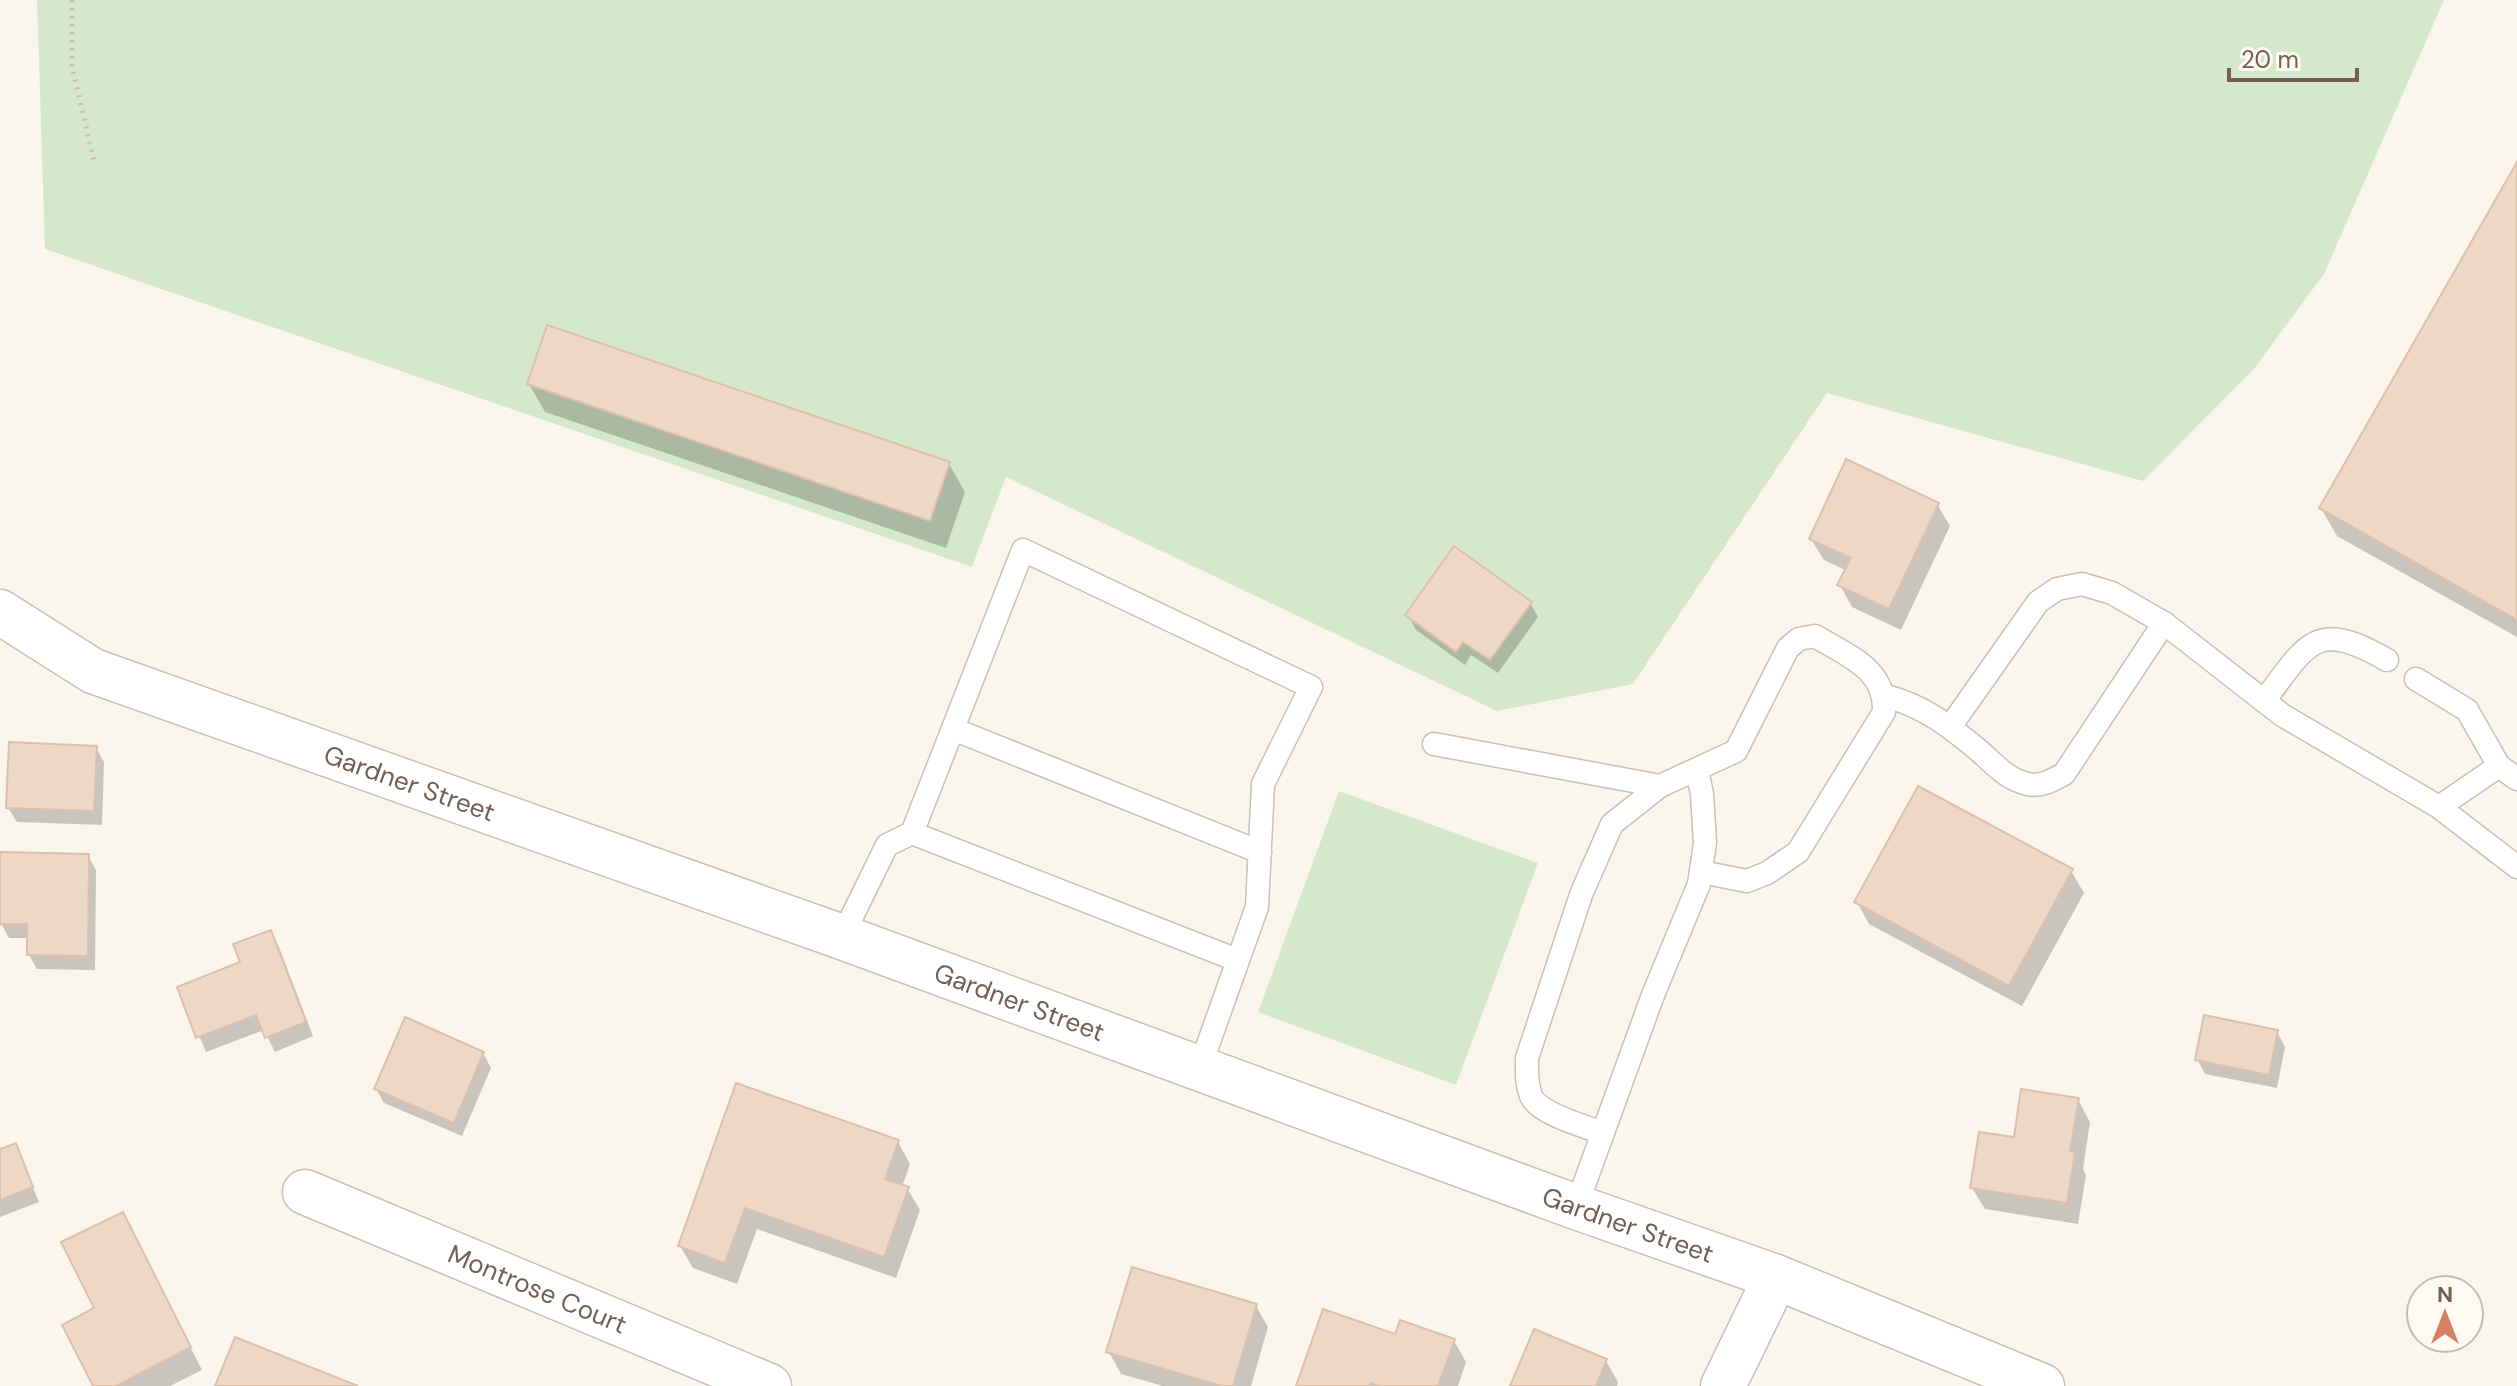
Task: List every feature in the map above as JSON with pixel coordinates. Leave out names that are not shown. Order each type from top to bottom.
[{"type":"street","name":"Gardner Street","points":[[0,612],[93,671],[842,937],[1576,1207],[1776,1277],[2042,1386]]},
{"type":"street","name":"Montrose Court","points":[[305,1192],[769,1386]]},
{"type":"street","points":[[1723,1386],[1776,1277]]},
{"type":"lane","points":[[842,937],[887,845],[912,833],[1023,550],[1311,687],[1263,784],[1257,907],[1200,1067]]},
{"type":"lane","points":[[1950,727],[2038,602],[2057,589],[2082,584],[2112,593],[2164,623],[2282,715],[2439,807],[2517,867]]},
{"type":"lane","points":[[1885,696],[1908,702],[1950,727],[2002,774],[2030,784],[2045,784],[2064,774],[2164,623]]},
{"type":"lane","points":[[1603,1133],[1553,1115],[1532,1100],[1527,1080],[1527,1058],[1582,892],[1612,824],[1660,786],[1736,751],[1788,648],[1799,639],[1815,636],[1856,661],[1878,679],[1885,696],[1884,712],[1798,852],[1767,873],[1747,881],[1701,872]]},
{"type":"lane","points":[[2264,701],[2300,653],[2319,640],[2331,638],[2359,644],[2387,660]]},
{"type":"lane","points":[[2416,679],[2467,710],[2511,768],[2439,807]]},
{"type":"lane","points":[[953,729],[1260,852]]},
{"type":"lane","points":[[1434,744],[1660,786]]},
{"type":"lane","points":[[1576,1207],[1653,995],[1699,884],[1705,843],[1697,770]]},
{"type":"lane","points":[[912,833],[1237,960]]},
{"type":"path","points":[[72,0],[72,66],[94,161]]},
{"type":"green space","points":[[37,0],[2444,0],[2324,274],[2254,369],[2143,481],[1827,393],[1633,684],[1497,711],[1006,477],[972,567],[45,249]]},
{"type":"green space","points":[[1339,791],[1538,863],[1456,1085],[1258,1012]]},
{"type":"building","points":[[2517,162],[2517,620],[2319,508]]},
{"type":"building","points":[[547,325],[950,462],[930,521],[527,384]]},
{"type":"building","points":[[1846,459],[1939,503],[1889,609],[1837,585],[1851,558],[1809,539]]},
{"type":"building","points":[[1454,546],[1532,602],[1490,660],[1463,642],[1456,652],[1405,615]]},
{"type":"building","points":[[9,742],[97,746],[94,811],[6,808]]},
{"type":"building","points":[[1918,786],[2073,869],[2009,986],[1854,902]]},
{"type":"building","points":[[0,852],[89,854],[88,956],[27,955],[27,924],[0,924]]},
{"type":"building","points":[[271,930],[306,1022],[265,1038],[256,1015],[196,1038],[177,987],[240,962],[233,944]]},
{"type":"building","points":[[2204,1015],[2278,1030],[2269,1075],[2195,1060]]},
{"type":"building","points":[[405,1017],[484,1052],[454,1123],[374,1089]]},
{"type":"building","points":[[736,1083],[899,1140],[885,1179],[909,1187],[884,1257],[745,1208],[725,1263],[678,1246]]},
{"type":"building","points":[[2021,1089],[2079,1098],[2070,1151],[2075,1152],[2067,1203],[1970,1188],[1979,1132],[2014,1137]]},
{"type":"building","points":[[16,1143],[33,1187],[0,1200],[0,1149]]},
{"type":"building","points":[[123,1212],[191,1347],[116,1386],[93,1386],[62,1325],[94,1308],[61,1242]]},
{"type":"building","points":[[1132,1267],[1257,1304],[1233,1386],[1222,1386],[1106,1352]]},
{"type":"building","points":[[1323,1309],[1395,1334],[1400,1320],[1455,1339],[1438,1386],[1379,1386],[1371,1383],[1370,1386],[1296,1386]]},
{"type":"building","points":[[1534,1329],[1607,1359],[1596,1386],[1510,1386]]},
{"type":"building","points":[[235,1337],[358,1386],[215,1386]]}]
